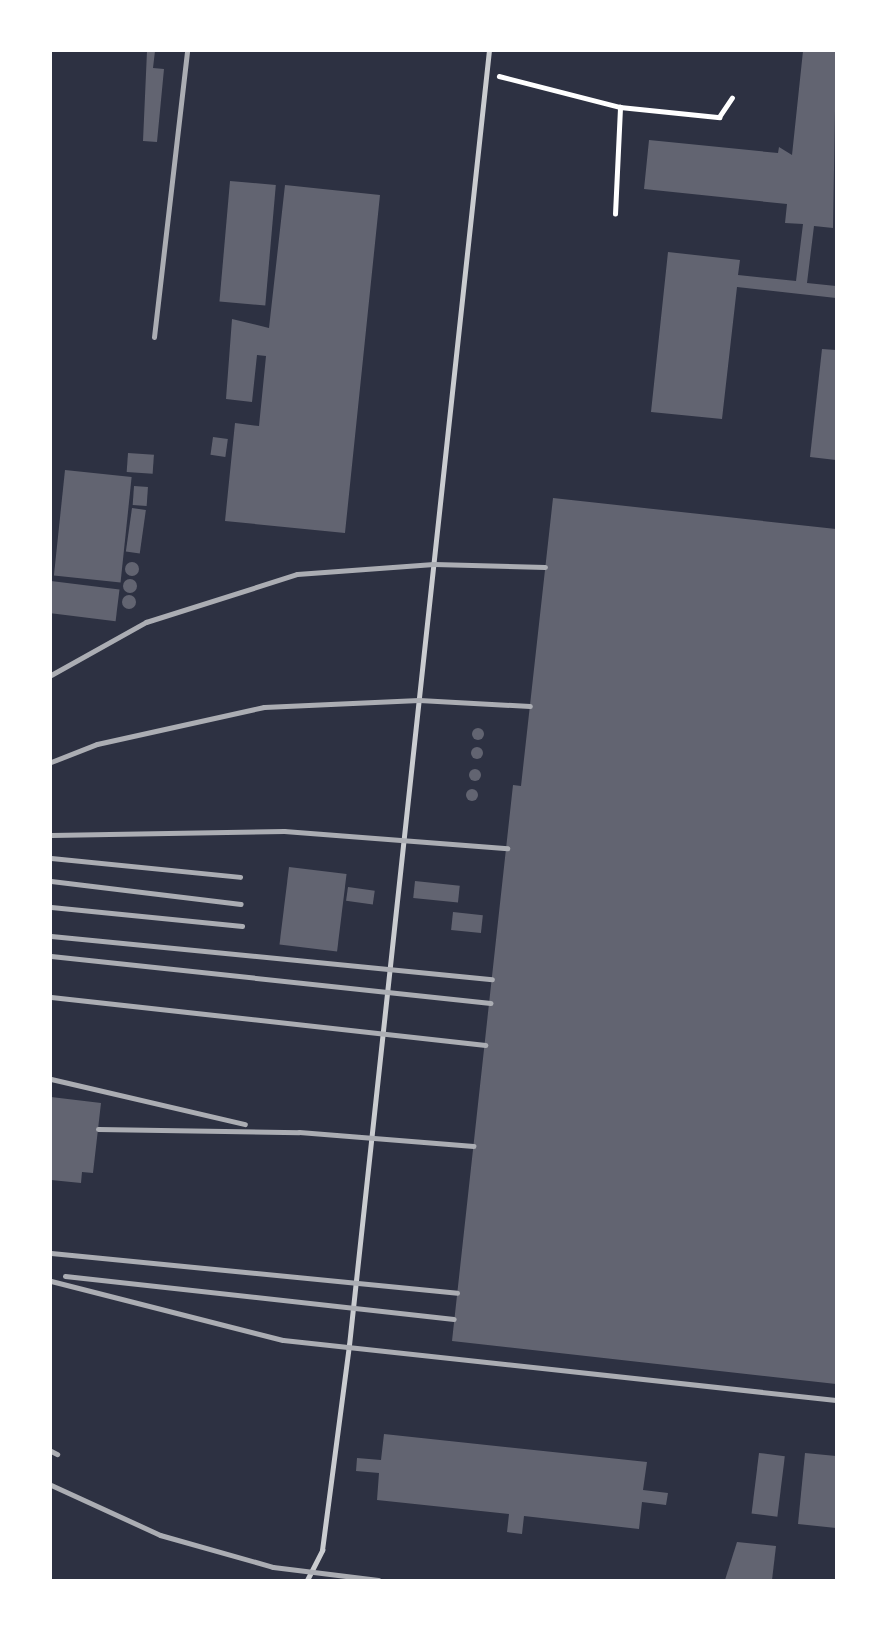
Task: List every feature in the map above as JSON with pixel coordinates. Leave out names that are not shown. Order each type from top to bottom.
[{"type":"lane","points":[[307,1580],[322,1550],[349,1345],[489,51]]},
{"type":"path","points":[[486,72],[620,107],[719,117],[732,98]]},
{"type":"path","points":[[615,214],[620,107]]},
{"type":"building","points":[[147,51],[155,51],[153,68],[164,69],[157,142],[143,141]]},
{"type":"building","points":[[803,51],[836,51],[833,228],[814,226],[807,283],[836,286],[836,298],[737,287],[722,419],[651,412],[668,252],[740,260],[738,275],[796,281],[803,224],[785,223],[787,204],[644,189],[649,140],[778,153],[779,147],[792,155]]},
{"type":"building","points":[[230,181],[276,185],[265,306],[219,302]]},
{"type":"building","points":[[285,185],[380,195],[345,533],[225,521],[235,423],[259,426],[266,356],[257,355],[252,402],[226,399],[232,319],[269,328]]},
{"type":"building","points":[[822,349],[836,350],[836,460],[810,457]]},
{"type":"building","points":[[213,437],[228,439],[225,457],[210,455]]},
{"type":"building","points":[[128,453],[154,455],[153,474],[127,472]]},
{"type":"building","points":[[65,470],[132,477],[121,582],[54,575]]},
{"type":"building","points":[[134,486],[148,487],[147,506],[133,505]]},
{"type":"building","points":[[553,498],[836,529],[836,1384],[452,1341],[513,785],[521,786]]},
{"type":"building","points":[[132,508],[146,510],[140,554],[126,552]]},
{"type":"building","points":[[132,562],[137,564],[137,574],[132,576],[127,574],[125,569],[127,564]]},
{"type":"building","points":[[130,579],[135,581],[135,591],[130,593],[125,591],[123,586],[125,581]]},
{"type":"building","points":[[51,581],[119,589],[116,621],[51,613]]},
{"type":"building","points":[[129,595],[134,597],[134,607],[129,609],[124,607],[122,602],[124,597]]},
{"type":"building","points":[[473,729],[483,729],[483,739],[473,739]]},
{"type":"building","points":[[477,747],[483,753],[477,759],[471,753]]},
{"type":"building","points":[[475,769],[481,775],[475,781],[469,775]]},
{"type":"building","points":[[472,789],[478,795],[472,801],[466,795]]},
{"type":"building","points":[[289,867],[347,874],[337,951],[279,944]]},
{"type":"building","points":[[415,881],[460,886],[458,903],[413,898]]},
{"type":"building","points":[[348,887],[375,891],[373,905],[346,901]]},
{"type":"building","points":[[453,912],[483,915],[481,933],[451,930]]},
{"type":"building","points":[[51,1097],[101,1103],[93,1173],[82,1172],[81,1183],[51,1180]]},
{"type":"building","points":[[384,1434],[647,1462],[643,1490],[668,1493],[666,1505],[642,1502],[639,1529],[524,1516],[522,1534],[507,1532],[509,1514],[377,1500],[379,1473],[356,1471],[357,1458],[381,1460]]},
{"type":"building","points":[[759,1453],[785,1456],[777,1517],[752,1514]]},
{"type":"building","points":[[805,1453],[836,1456],[836,1528],[798,1524]]},
{"type":"building","points":[[737,1542],[776,1546],[772,1580],[725,1580]]},
{"type":"railway","points":[[154,337],[187,51]]},
{"type":"railway","points":[[51,675],[146,622],[297,574],[434,564],[545,567]]},
{"type":"railway","points":[[51,762],[97,744],[264,707],[419,700],[530,706]]},
{"type":"railway","points":[[51,835],[284,831],[507,848]]},
{"type":"railway","points":[[51,858],[240,877]]},
{"type":"railway","points":[[51,881],[241,904]]},
{"type":"railway","points":[[51,907],[242,926]]},
{"type":"railway","points":[[51,936],[492,979]]},
{"type":"railway","points":[[51,956],[490,1003]]},
{"type":"railway","points":[[51,997],[485,1045]]},
{"type":"railway","points":[[51,1079],[245,1124]]},
{"type":"railway","points":[[98,1129],[299,1132],[473,1146]]},
{"type":"railway","points":[[51,1253],[457,1293]]},
{"type":"railway","points":[[65,1276],[454,1319]]},
{"type":"railway","points":[[51,1281],[283,1340],[836,1400]]},
{"type":"railway","points":[[51,1451],[57,1454]]},
{"type":"railway","points":[[51,1485],[160,1535],[273,1567],[378,1580]]}]
